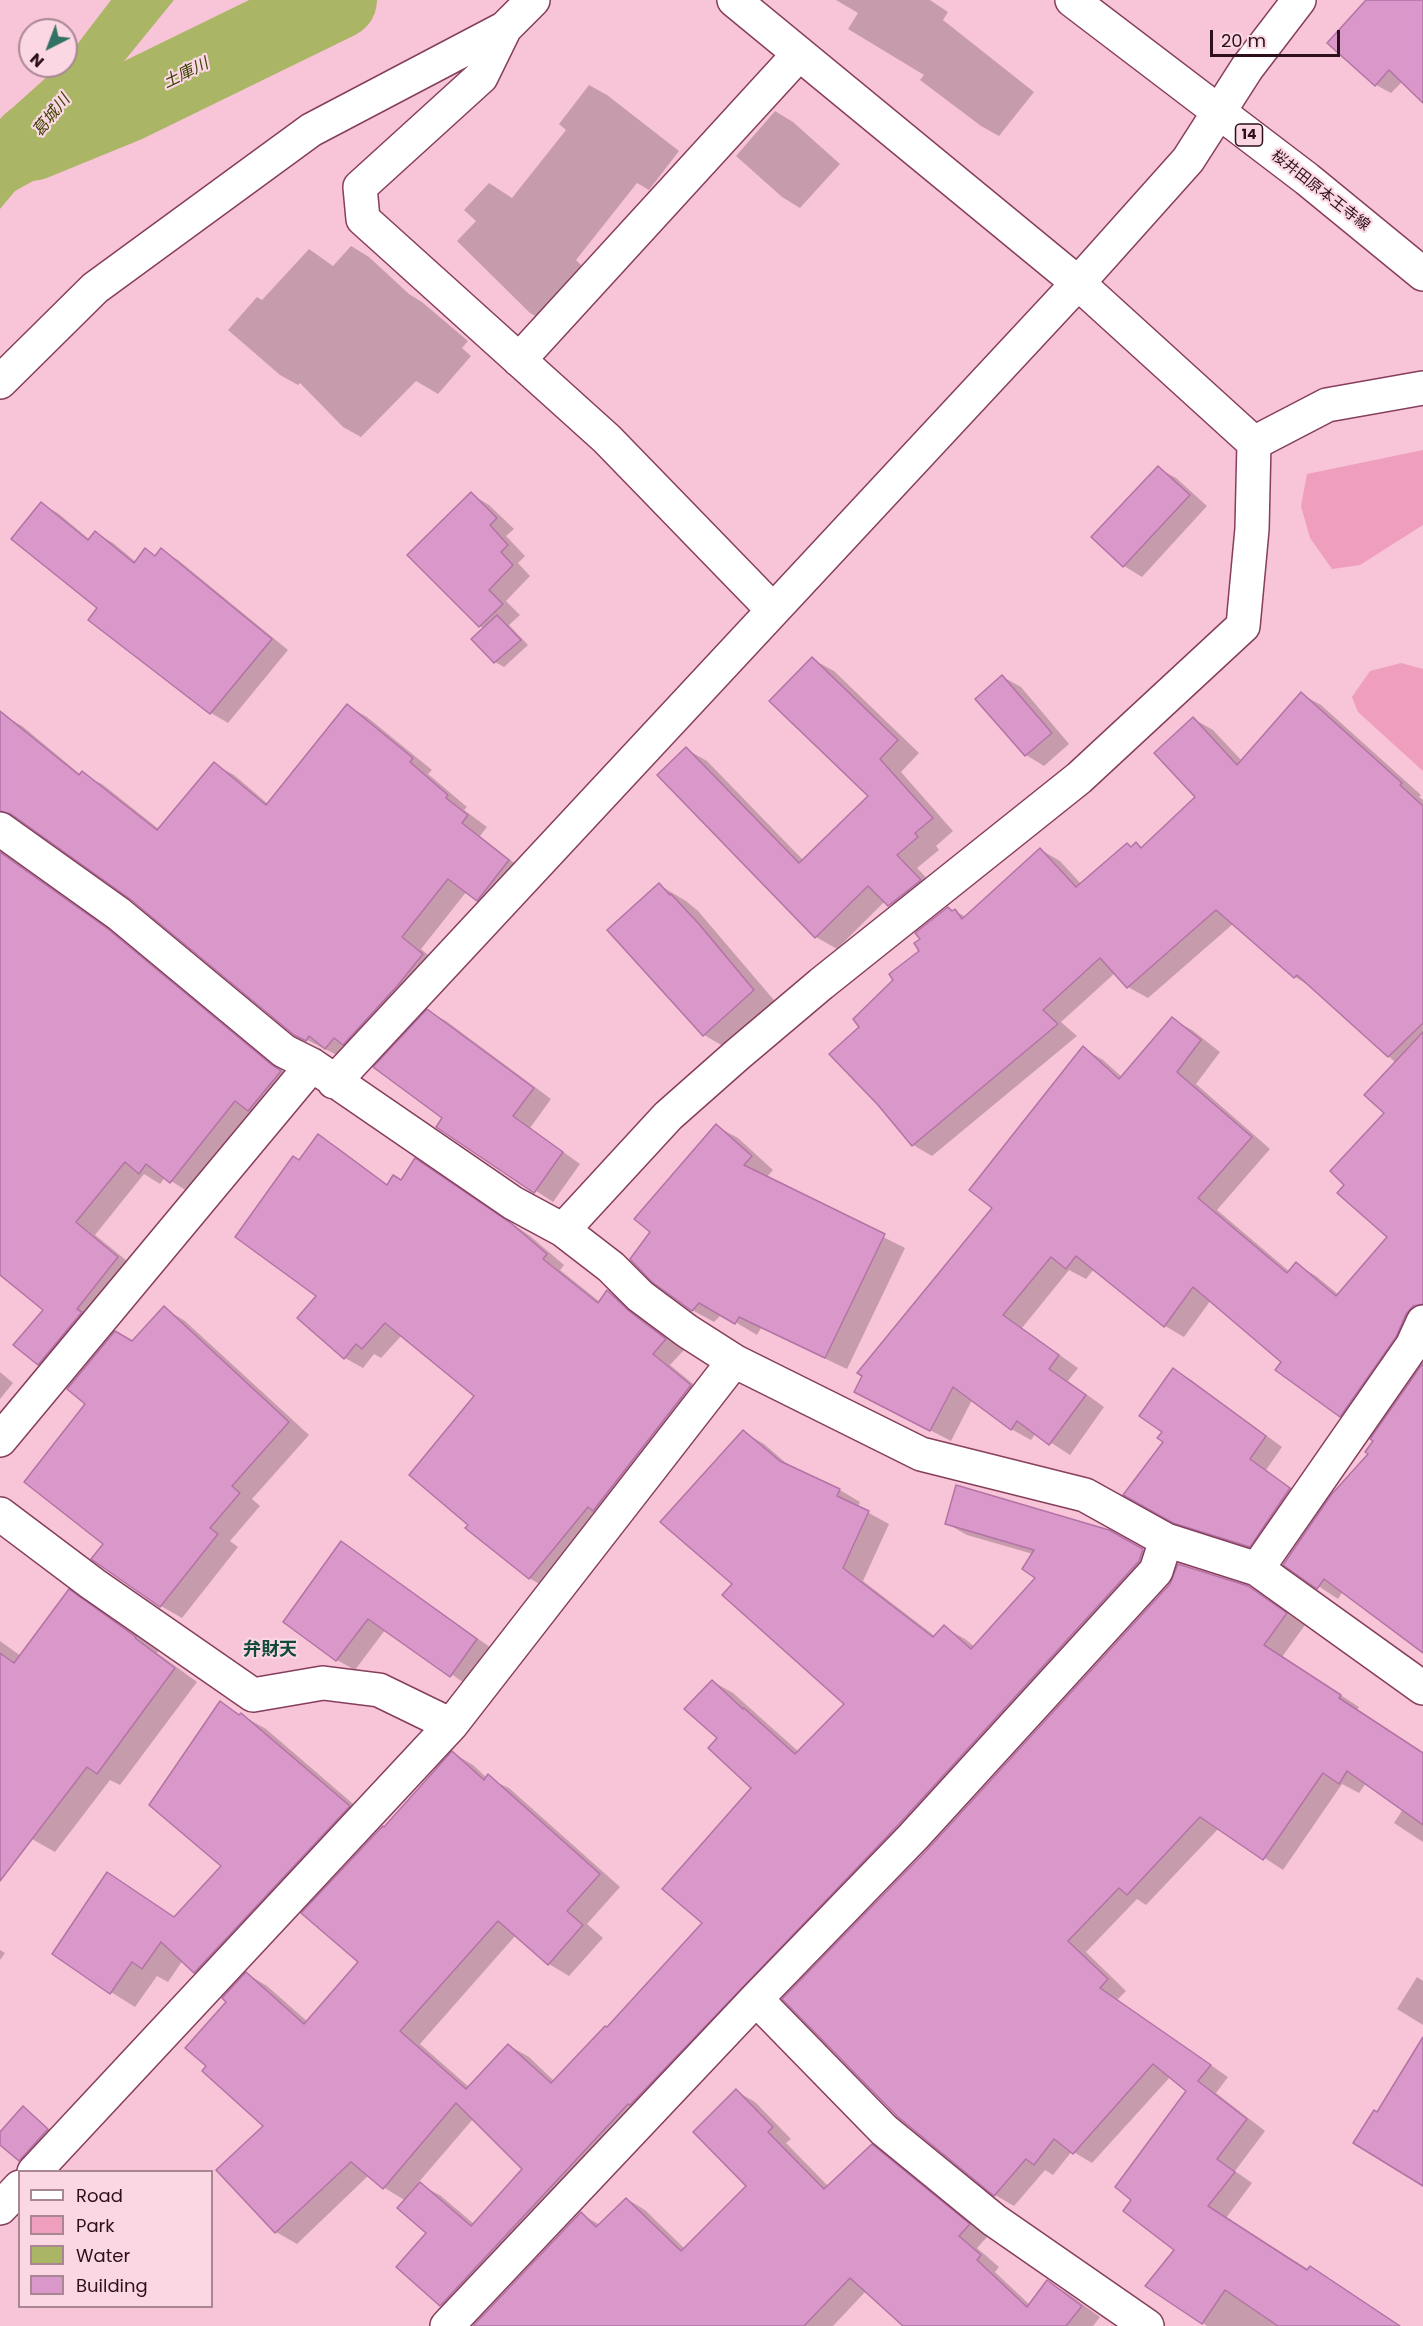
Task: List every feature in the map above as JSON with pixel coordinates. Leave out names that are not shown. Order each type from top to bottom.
[{"type":"street","points":[[0,382],[95,288],[311,130],[505,28],[533,0]]},
{"type":"street","points":[[563,1230],[668,1116],[821,984],[1079,778],[1243,626],[1252,529],[1254,443],[1078,283],[734,0]]},
{"type":"street","name":"桜井田原本王寺線","points":[[1072,0],[1307,179],[1423,274]]},
{"type":"street","points":[[0,1440],[323,1073],[772,609],[1078,283],[1188,160],[1247,68],[1299,0]]},
{"type":"street","points":[[505,28],[481,77],[360,187],[363,219],[607,439],[772,609]]},
{"type":"street","points":[[519,360],[799,54]]},
{"type":"street","points":[[1254,443],[1327,405],[1423,388]]},
{"type":"street","points":[[0,829],[119,914],[284,1051],[323,1073],[513,1203],[563,1230],[611,1267],[640,1296],[687,1331],[734,1361],[921,1454],[1084,1496],[1166,1540],[1257,1569],[1423,1688]]},
{"type":"street","points":[[1257,1569],[1412,1346],[1423,1322]]},
{"type":"street","points":[[36,2170],[451,1725],[734,1361]]},
{"type":"street","points":[[0,1514],[93,1584],[252,1695],[323,1683],[379,1690],[451,1725]]},
{"type":"street","points":[[447,2326],[914,1837],[1156,1571],[1166,1540]]},
{"type":"street","points":[[756,2000],[884,2130],[994,2220],[1147,2326]]},
{"type":"street","points":[[0,2208],[18,2189]]},
{"type":"green space","points":[[1423,450],[1423,525],[1360,565],[1332,569],[1310,538],[1301,506],[1307,474]]},
{"type":"green space","points":[[1401,663],[1423,669],[1423,771],[1358,712],[1352,697],[1370,671]]},
{"type":"water","name":"葛城川","points":[[111,0],[174,0],[103,87],[125,130],[15,191],[0,209],[0,119],[46,78],[78,78],[78,43]]},
{"type":"building","points":[[1366,0],[1423,0],[1423,103],[1389,70],[1375,86],[1327,43]]},
{"type":"building","points":[[1158,466],[1190,495],[1123,567],[1091,537]]},
{"type":"building","points":[[471,492],[497,518],[490,525],[508,545],[501,552],[513,565],[489,590],[503,604],[479,627],[407,555]]},
{"type":"building","points":[[41,502],[88,540],[95,531],[134,563],[145,548],[155,556],[161,548],[272,639],[210,714],[88,620],[97,608],[11,539]]},
{"type":"building","points":[[497,615],[521,640],[494,663],[471,639]]},
{"type":"building","points":[[812,657],[898,740],[880,759],[933,818],[915,833],[918,837],[897,855],[921,880],[888,906],[868,886],[815,938],[657,775],[686,747],[799,863],[868,796],[769,701]]},
{"type":"building","points":[[1002,675],[1052,733],[1025,756],[975,699]]},
{"type":"building","points":[[1301,692],[1402,783],[1400,785],[1423,806],[1423,1023],[1388,1057],[1297,975],[1294,978],[1216,910],[1127,988],[1100,958],[1043,1010],[1058,1024],[912,1146],[878,1105],[829,1054],[859,1027],[853,1019],[893,980],[889,974],[919,951],[914,943],[920,939],[915,933],[948,907],[952,911],[955,909],[962,919],[1040,848],[1076,887],[1127,843],[1131,847],[1136,842],[1141,848],[1195,797],[1154,753],[1193,717],[1237,765]]},
{"type":"building","points":[[347,704],[413,758],[410,762],[448,795],[446,798],[468,815],[462,823],[509,860],[477,901],[448,879],[402,937],[423,954],[343,1045],[334,1038],[325,1049],[309,1036],[306,1041],[294,1035],[130,899],[11,814],[0,811],[0,711],[79,775],[82,771],[157,830],[214,762],[266,805]]},
{"type":"building","points":[[0,852],[108,929],[281,1071],[248,1111],[235,1101],[170,1183],[146,1164],[139,1174],[125,1162],[76,1222],[118,1257],[77,1309],[82,1312],[38,1365],[13,1345],[43,1310],[0,1275]]},
{"type":"building","points":[[659,883],[699,924],[754,990],[703,1036],[607,930]]},
{"type":"building","points":[[427,1009],[534,1088],[513,1116],[563,1152],[534,1193],[436,1127],[442,1118],[373,1067]]},
{"type":"building","points":[[1172,1017],[1201,1040],[1177,1072],[1252,1137],[1198,1198],[1287,1273],[1296,1262],[1336,1296],[1387,1237],[1337,1193],[1344,1185],[1330,1171],[1384,1113],[1364,1095],[1423,1032],[1423,1304],[1413,1306],[1406,1314],[1396,1337],[1340,1417],[1275,1370],[1281,1362],[1193,1287],[1164,1327],[1076,1256],[1066,1269],[1051,1257],[1003,1315],[1059,1355],[1049,1369],[1086,1395],[1049,1445],[1017,1421],[1011,1430],[953,1387],[930,1431],[854,1392],[862,1376],[857,1373],[992,1208],[969,1190],[1083,1046],[1119,1079]]},
{"type":"building","points":[[716,1124],[752,1156],[744,1165],[885,1234],[825,1358],[739,1317],[735,1324],[699,1303],[692,1311],[652,1282],[630,1259],[650,1232],[634,1219]]},
{"type":"building","points":[[318,1134],[387,1185],[393,1175],[401,1180],[415,1158],[512,1224],[547,1254],[543,1259],[598,1303],[607,1290],[629,1311],[666,1339],[653,1354],[691,1385],[593,1511],[588,1507],[529,1579],[465,1528],[468,1525],[409,1475],[474,1396],[385,1323],[362,1349],[356,1344],[344,1359],[297,1318],[316,1296],[235,1237],[293,1156],[299,1160]]},
{"type":"building","points":[[164,1306],[289,1422],[232,1486],[240,1493],[210,1528],[218,1534],[160,1607],[91,1559],[103,1544],[24,1482],[85,1404],[67,1389],[115,1331],[132,1341]]},
{"type":"building","points":[[1423,1363],[1423,1653],[1324,1579],[1317,1589],[1283,1565],[1331,1495],[1368,1454],[1365,1452],[1373,1441],[1370,1439]]},
{"type":"building","points":[[1173,1368],[1266,1436],[1250,1459],[1290,1488],[1250,1547],[1173,1523],[1123,1495],[1163,1442],[1157,1438],[1162,1432],[1139,1416]]},
{"type":"building","points":[[743,1430],[780,1461],[840,1489],[837,1496],[869,1511],[843,1568],[933,1637],[944,1625],[971,1649],[1035,1578],[1022,1569],[1034,1550],[945,1524],[956,1485],[1109,1530],[1143,1549],[1139,1561],[899,1824],[630,2105],[628,2104],[440,2306],[396,2267],[426,2233],[397,2208],[420,2182],[471,2226],[522,2169],[456,2103],[383,2189],[351,2162],[275,2233],[216,2170],[263,2126],[202,2071],[206,2066],[185,2048],[226,2002],[222,1998],[246,1972],[304,2024],[358,1962],[301,1913],[384,1827],[452,1751],[484,1780],[488,1774],[600,1874],[567,1911],[583,1925],[548,1965],[498,1921],[400,2031],[466,2089],[508,2044],[551,2083],[605,2026],[607,2027],[702,1923],[662,1889],[751,1788],[708,1748],[717,1738],[684,1709],[712,1680],[795,1754],[844,1704],[722,1595],[732,1584],[660,1522]]},
{"type":"building","points":[[341,1541],[477,1639],[450,1677],[368,1619],[336,1661],[283,1622]]},
{"type":"building","points":[[1178,1564],[1248,1586],[1287,1613],[1264,1645],[1341,1695],[1339,1698],[1423,1753],[1423,1825],[1347,1771],[1339,1784],[1323,1773],[1263,1860],[1200,1817],[1127,1895],[1119,1888],[1068,1941],[1108,1979],[1100,1988],[1211,2065],[1198,2081],[1247,2119],[1217,2159],[1235,2172],[1208,2206],[1307,2270],[1310,2266],[1400,2326],[1278,2326],[1225,2290],[1202,2324],[1145,2286],[1174,2250],[1123,2211],[1131,2200],[1115,2187],[1186,2091],[1153,2064],[1073,2154],[1054,2139],[1034,2165],[1026,2159],[994,2196],[897,2116],[782,1999],[927,1850],[1170,1584]]},
{"type":"building","points":[[69,1589],[175,1668],[97,1774],[87,1767],[0,1881],[0,1653],[14,1663]]},
{"type":"building","points":[[220,1701],[239,1715],[241,1713],[350,1806],[194,1973],[161,1942],[142,1969],[132,1962],[110,1994],[52,1954],[107,1872],[174,1917],[221,1866],[149,1805]]},
{"type":"building","points":[[1423,2037],[1423,2186],[1353,2143],[1374,2110],[1377,2112]]},
{"type":"building","points":[[736,2089],[773,2127],[768,2132],[824,2189],[872,2144],[970,2224],[959,2236],[981,2255],[977,2260],[1027,2307],[1047,2280],[1082,2306],[1066,2326],[903,2326],[850,2278],[804,2326],[473,2326],[581,2212],[596,2227],[626,2198],[681,2251],[746,2186],[693,2132]]},
{"type":"building","points":[[23,2106],[48,2129],[19,2161],[0,2145],[0,2132]]},
{"type":"waterway","name":"土庫川","points":[[32,142],[125,104],[338,0]]},
{"type":"district","name":"弁財天","points":[[270,1650]]}]
